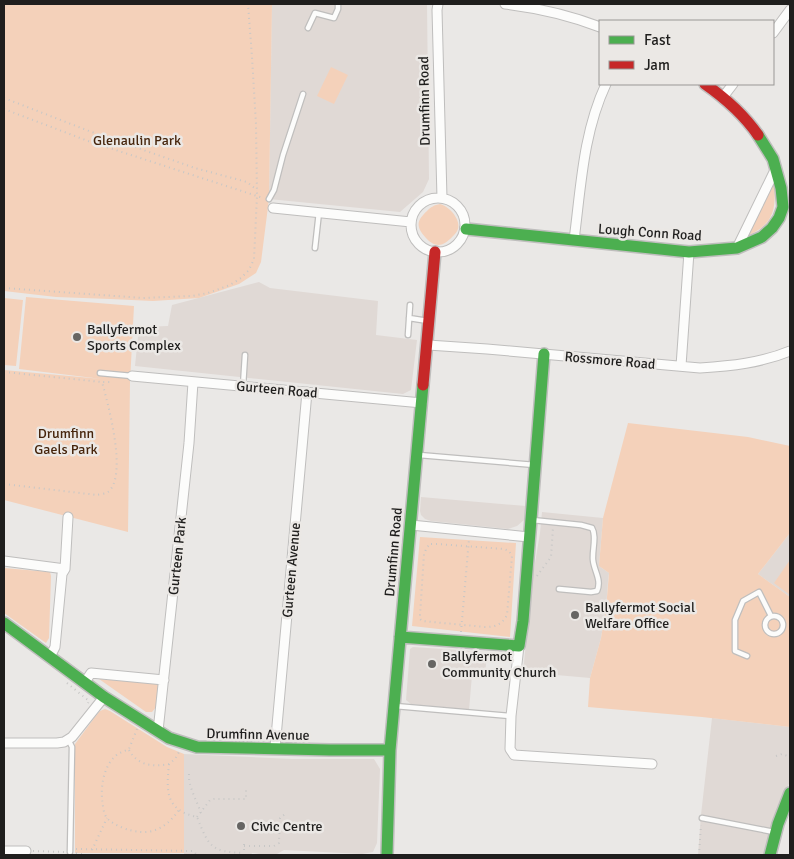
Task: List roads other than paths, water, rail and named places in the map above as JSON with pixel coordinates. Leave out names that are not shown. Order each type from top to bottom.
[{"type":"street","name":"Drumfinn Road","points":[[438,4],[442,198]]},
{"type":"street","points":[[505,4],[550,11],[599,27]]},
{"type":"street","points":[[774,32],[790,10]]},
{"type":"street","points":[[574,240],[583,161],[593,118],[606,85]]},
{"type":"street","name":"Lough Conn Road","points":[[466,229],[689,252],[737,248],[762,237],[772,228],[779,218],[783,207],[776,168],[753,128],[723,97],[706,85]]},
{"type":"street","points":[[723,97],[732,85]]},
{"type":"street","points":[[737,248],[776,168]]},
{"type":"street","points":[[433,198],[442,198],[450,200],[457,205],[462,212],[466,229],[463,237],[452,249],[436,252],[427,250],[420,245],[415,238],[411,222],[418,206],[433,198]]},
{"type":"street","points":[[271,204],[319,212],[411,222]]},
{"type":"street","name":"Drumfinn Road","points":[[388,855],[390,750],[436,252]]},
{"type":"street","points":[[681,366],[689,252]]},
{"type":"street","name":"Rossmore Road","points":[[428,345],[700,368],[734,366],[790,351]]},
{"type":"street","points":[[544,354],[523,621],[511,716],[510,749],[514,755],[652,764]]},
{"type":"street","name":"Gurteen Road","points":[[132,376],[422,403]]},
{"type":"street","name":"Gurteen Park","points":[[158,730],[194,382]]},
{"type":"street","name":"Gurteen Avenue","points":[[275,748],[307,392]]},
{"type":"street","points":[[50,657],[54,647],[64,569],[68,517]]},
{"type":"street","points":[[411,525],[529,537]]},
{"type":"street","points":[[4,561],[64,569]]},
{"type":"street","name":"Drumfinn Avenue","points":[[4,623],[104,697],[169,738],[196,748],[390,750]]},
{"type":"street","points":[[400,637],[519,646]]},
{"type":"street","points":[[85,682],[91,673],[164,680]]},
{"type":"street","points":[[4,743],[64,742],[72,736],[104,697]]},
{"type":"street","points":[[770,855],[790,793]]},
{"type":"street","points":[[4,851],[26,851]]},
{"type":"lane","points":[[308,28],[315,13],[334,18],[338,4]]},
{"type":"lane","points":[[271,204],[283,155],[303,94]]},
{"type":"lane","points":[[316,248],[319,212]]},
{"type":"lane","points":[[408,335],[410,305]]},
{"type":"lane","points":[[409,318],[430,322]]},
{"type":"lane","points":[[243,386],[245,355]]},
{"type":"lane","points":[[100,373],[132,376]]},
{"type":"lane","points":[[417,455],[535,465]]},
{"type":"lane","points":[[531,520],[581,524],[592,528],[594,532],[592,552],[599,586],[597,591],[559,589]]},
{"type":"lane","points":[[747,656],[735,651],[735,620],[744,601],[759,592],[771,616]]},
{"type":"lane","points":[[771,616],[779,617],[783,622],[783,628],[777,634],[768,632],[765,626],[766,620],[771,616]]},
{"type":"lane","points":[[783,622],[790,622]]},
{"type":"lane","points":[[394,706],[511,716]]},
{"type":"lane","points":[[68,739],[72,747],[70,852]]},
{"type":"lane","points":[[702,818],[776,832]]},
{"type":"place","name":"Ballyfermot Sports Complex","points":[[77,337]]},
{"type":"place","name":"Ballyfermot Social Welfare Office","points":[[575,615]]},
{"type":"place","name":"Ballyfermot Community Church","points":[[432,664]]},
{"type":"place","name":"Civic Centre","points":[[241,826]]},
{"type":"park label","name":"Glenaulin Park","points":[[137,140]]},
{"type":"park label","name":"Drumfinn Gaels Park","points":[[66,442]]}]
